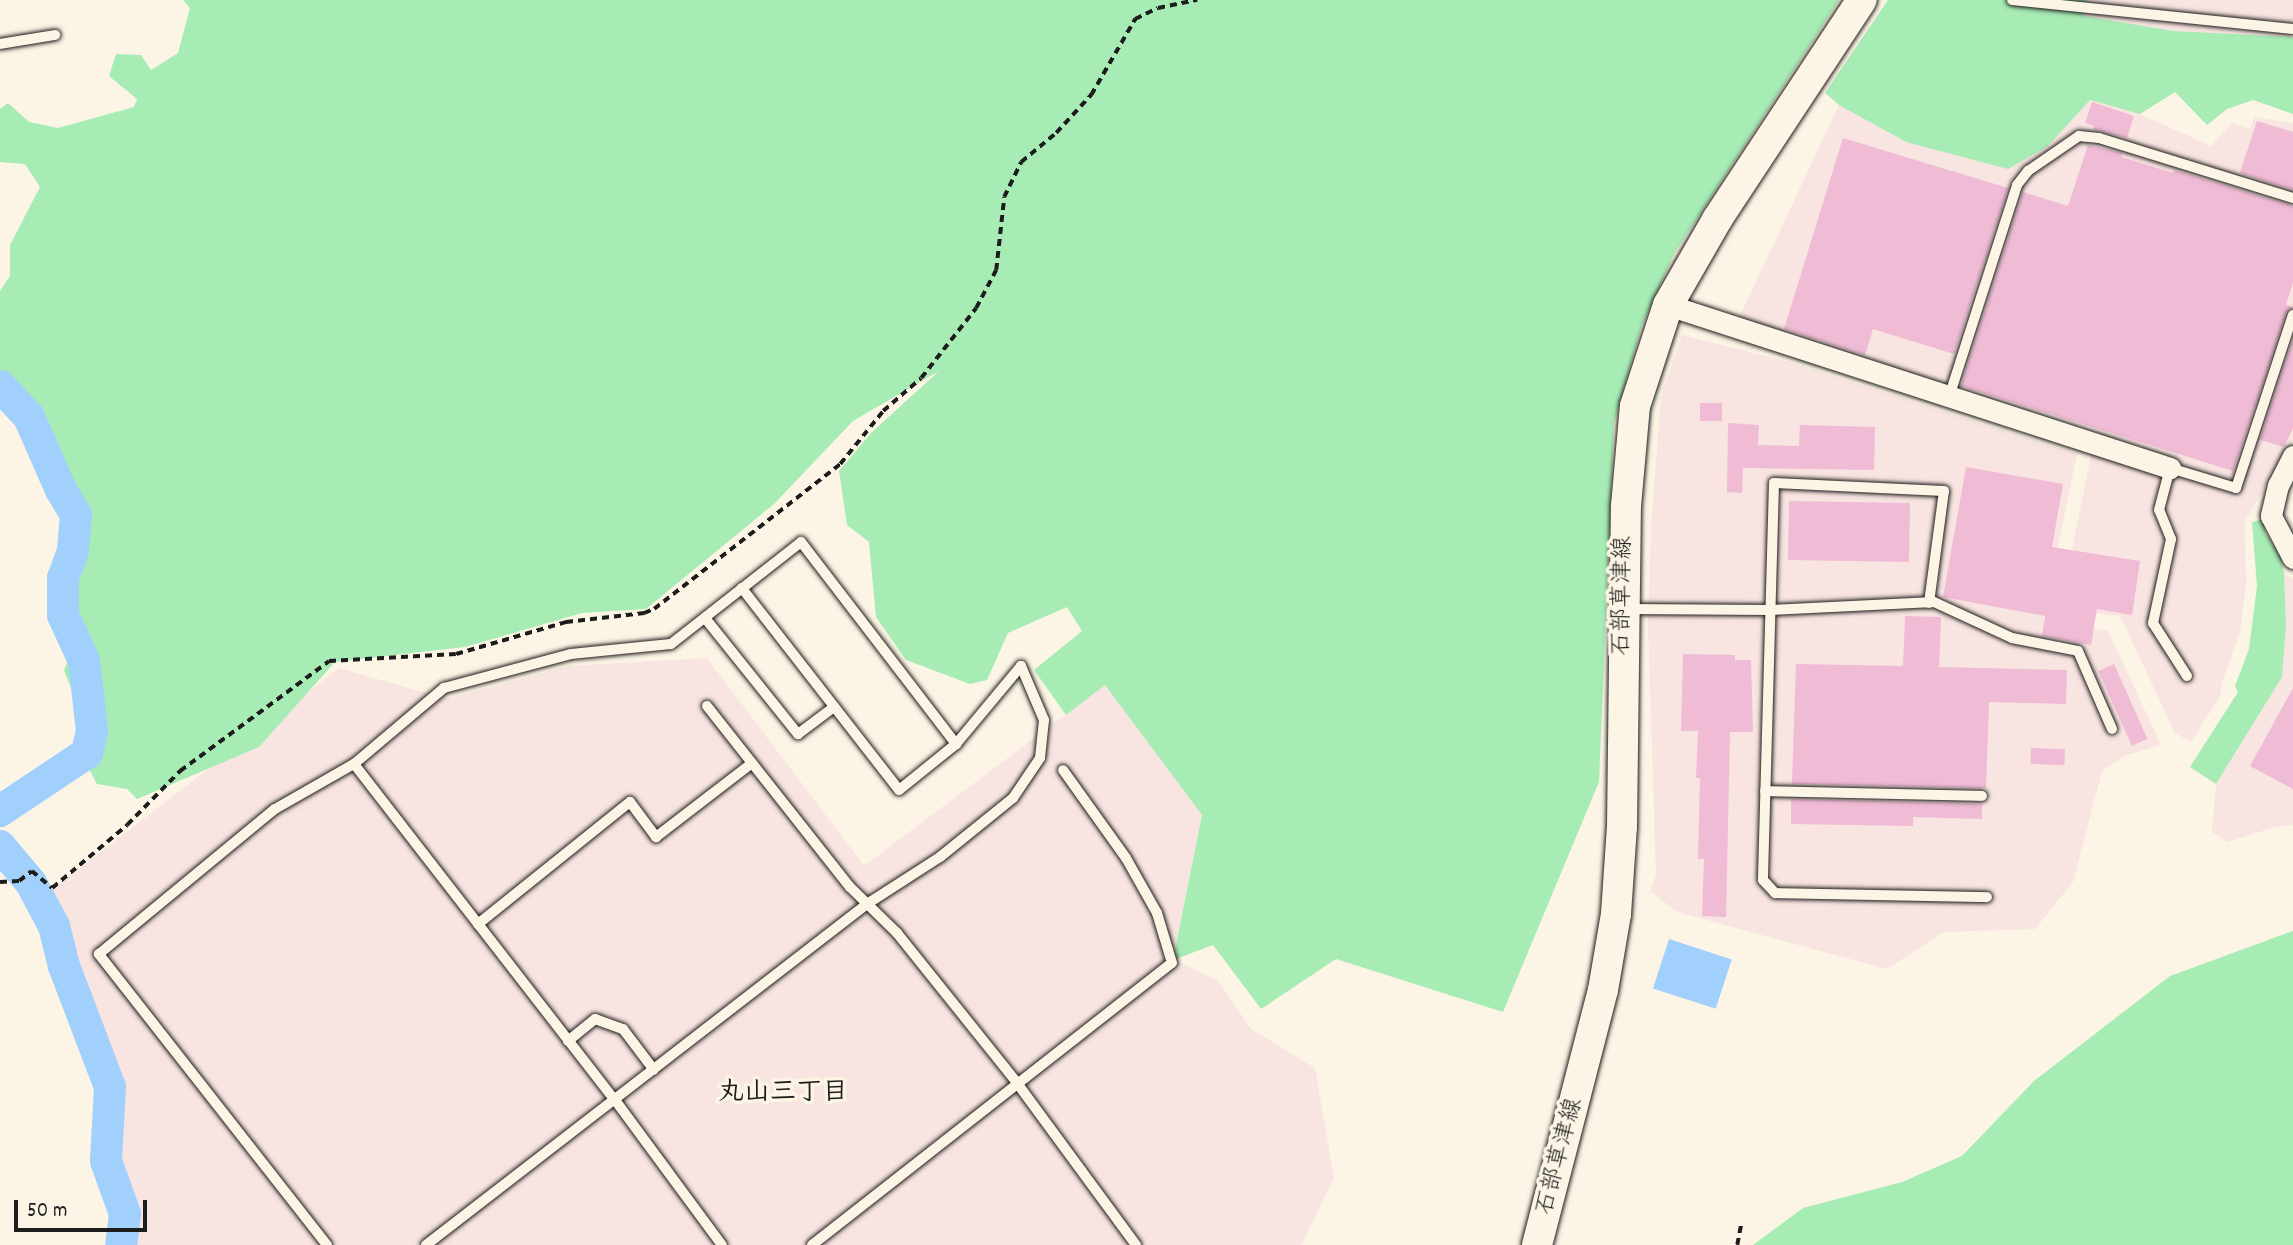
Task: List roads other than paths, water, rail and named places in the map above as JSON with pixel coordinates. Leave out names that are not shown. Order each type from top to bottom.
[{"type":"main road","name":"石部草津線","points":[[1537,1245],[1600,1002],[1616,914],[1622,827],[1628,454],[1635,406],[1668,305],[1718,218],[1862,0]]},
{"type":"street","points":[[1668,305],[2170,468]]},
{"type":"street","points":[[2293,456],[2278,485],[2271,516],[2293,558]]},
{"type":"lane","points":[[2012,0],[2293,29]]},
{"type":"lane","points":[[0,44],[55,35]]},
{"type":"lane","points":[[1948,398],[2017,185],[2028,171],[2079,136],[2099,138],[2293,198]]},
{"type":"lane","points":[[2187,676],[2153,623],[2171,539],[2159,510],[2170,468],[2236,488],[2293,315]]},
{"type":"lane","points":[[1929,603],[1944,491],[1774,483],[1763,880],[1775,892],[1987,897]]},
{"type":"lane","points":[[327,1245],[99,954],[275,809],[354,764],[444,688],[571,654],[671,644],[801,542],[956,744]]},
{"type":"lane","points":[[426,1245],[867,904],[940,856],[1013,798],[1040,758],[1044,720],[1021,666],[956,744],[899,790],[742,589]]},
{"type":"lane","points":[[1624,609],[1770,610],[1929,603],[2012,638],[2078,652],[2112,729]]},
{"type":"lane","points":[[705,618],[798,734],[834,707]]},
{"type":"lane","points":[[707,706],[850,887],[897,933],[1017,1083],[1136,1245]]},
{"type":"lane","points":[[478,923],[630,802],[656,837],[752,763]]},
{"type":"lane","points":[[354,764],[615,1100],[722,1245]]},
{"type":"lane","points":[[812,1245],[1172,963],[1157,913],[1126,858],[1063,770]]},
{"type":"lane","points":[[1765,791],[1982,796]]},
{"type":"lane","points":[[568,1041],[595,1019],[623,1029],[654,1070]]},
{"type":"water","points":[[1669,939],[1732,959],[1716,1009],[1653,988]]},
{"type":"waterway","points":[[0,386],[29,417],[61,490],[76,515],[73,551],[63,578],[63,615],[84,661],[92,731],[87,753],[0,811]]},
{"type":"waterway","points":[[0,846],[31,883],[54,926],[64,966],[110,1087],[106,1161],[125,1214],[121,1245]]},
{"type":"district","name":"丸山三丁目","points":[[783,1094]]}]
